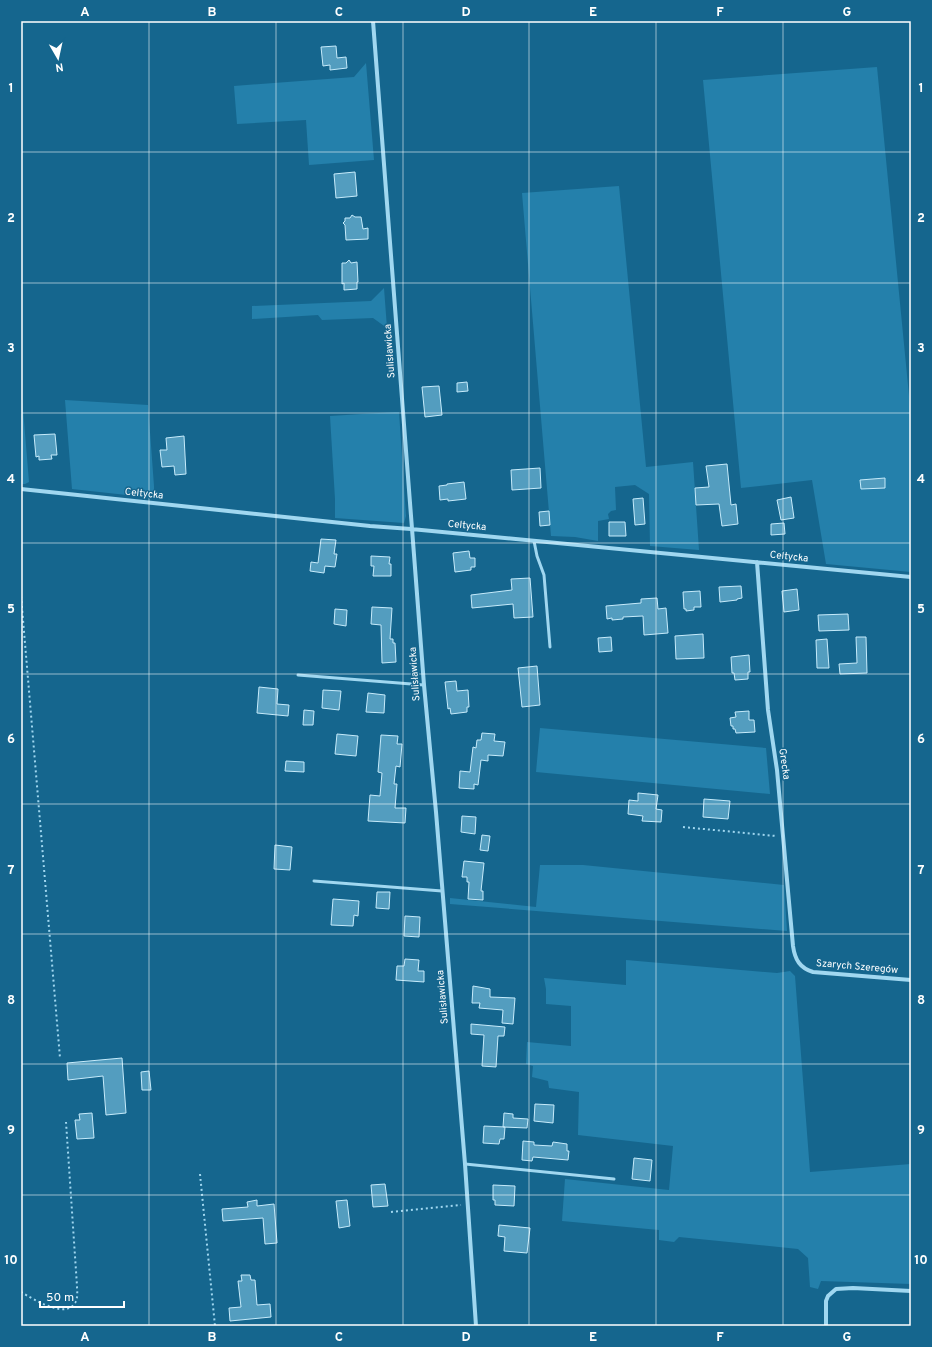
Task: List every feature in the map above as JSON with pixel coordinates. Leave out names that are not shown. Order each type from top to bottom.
[{"type":"street","name":"Sulisławicka","points":[[373,21],[411,529],[418,594],[424,685],[465,1164],[476,1326]]},
{"type":"street","name":"Celtycka","points":[[21,489],[370,526],[911,577]]},
{"type":"street","name":"Grecka","points":[[757,562],[768,710],[777,770],[784,836],[793,946],[796,958],[802,966]]},
{"type":"street","name":"Szarych Szeregów","points":[[802,966],[813,972],[911,980]]},
{"type":"street","points":[[826,1326],[826,1301],[832,1292],[842,1288],[911,1291]]},
{"type":"lane","points":[[534,541],[537,556],[544,575],[550,647]]},
{"type":"lane","points":[[298,675],[424,685]]},
{"type":"lane","points":[[314,881],[442,891]]},
{"type":"lane","points":[[465,1164],[614,1179]]},
{"type":"path","points":[[21,596],[60,1058]]},
{"type":"path","points":[[683,828],[784,836]]},
{"type":"path","points":[[21,1292],[55,1308],[63,1310],[69,1309],[74,1305],[76,1300],[77,1286],[66,1122]]},
{"type":"path","points":[[200,1174],[215,1326]]},
{"type":"path","points":[[391,1212],[468,1204]]},
{"type":"shaded area","points":[[366,63],[374,160],[309,165],[306,120],[237,124],[234,86],[354,77]]},
{"type":"shaded area","points":[[877,67],[911,416],[911,572],[826,564],[812,480],[741,488],[703,80]]},
{"type":"shaded area","points":[[619,186],[646,467],[693,462],[699,550],[650,546],[649,494],[635,485],[615,487],[616,510],[611,511],[608,514],[609,519],[598,521],[598,541],[575,537],[551,536],[522,193]]},
{"type":"shaded area","points":[[384,288],[387,328],[373,318],[322,320],[318,315],[252,319],[252,306],[371,301]]},
{"type":"shaded area","points":[[21,397],[29,482],[25,484],[21,484]]},
{"type":"shaded area","points":[[65,400],[148,405],[154,498],[72,489]]},
{"type":"shaded area","points":[[399,412],[406,516],[404,523],[335,518],[330,416]]},
{"type":"shaded area","points":[[540,728],[766,748],[770,794],[536,772]]},
{"type":"shaded area","points":[[540,865],[583,865],[784,885],[787,931],[450,904],[450,898],[536,907]]},
{"type":"shaded area","points":[[626,960],[777,973],[790,971],[795,976],[810,1172],[911,1164],[911,1284],[821,1281],[818,1289],[810,1287],[808,1258],[798,1249],[679,1237],[674,1242],[659,1240],[659,1230],[562,1221],[565,1179],[669,1190],[673,1146],[578,1135],[579,1092],[549,1088],[548,1081],[532,1077],[533,1066],[526,1064],[527,1042],[571,1046],[571,1006],[546,1004],[544,978],[626,985]]},
{"type":"building","points":[[336,46],[337,58],[346,57],[347,68],[330,70],[330,65],[323,66],[321,47]]},
{"type":"building","points":[[355,172],[357,196],[336,198],[334,174]]},
{"type":"building","points":[[352,215],[355,217],[361,217],[363,229],[368,228],[368,239],[346,240],[345,225],[343,223],[345,218],[350,218]]},
{"type":"building","points":[[349,260],[351,263],[357,262],[357,289],[344,290],[344,283],[342,284],[342,263],[346,263]]},
{"type":"building","points":[[467,382],[468,391],[457,392],[457,383]]},
{"type":"building","points":[[439,386],[442,415],[425,417],[422,387]]},
{"type":"building","points":[[55,434],[57,455],[51,455],[52,459],[39,460],[39,456],[36,457],[34,435]]},
{"type":"building","points":[[184,436],[186,474],[175,475],[174,466],[162,467],[160,450],[167,450],[166,438]]},
{"type":"building","points":[[727,464],[731,505],[736,504],[738,524],[722,526],[719,504],[696,505],[695,488],[709,487],[706,466]]},
{"type":"building","points":[[540,468],[541,488],[512,490],[511,470]]},
{"type":"building","points":[[885,478],[885,488],[861,489],[860,480]]},
{"type":"building","points":[[464,482],[466,499],[448,501],[448,499],[440,500],[439,486]]},
{"type":"building","points":[[791,497],[794,518],[781,520],[777,500]]},
{"type":"building","points":[[643,498],[645,524],[635,525],[633,499]]},
{"type":"building","points":[[549,511],[550,525],[540,526],[539,512]]},
{"type":"building","points":[[609,522],[625,522],[626,536],[609,536]]},
{"type":"building","points":[[784,523],[785,534],[771,535],[771,524]]},
{"type":"building","points":[[321,539],[336,540],[334,554],[337,554],[335,567],[325,566],[324,573],[310,571],[311,562],[318,563]]},
{"type":"building","points":[[469,551],[470,558],[475,558],[475,567],[471,567],[471,570],[455,572],[453,553]]},
{"type":"building","points":[[371,556],[390,557],[389,564],[391,564],[391,576],[373,576],[374,566],[371,566]]},
{"type":"building","points":[[530,578],[533,617],[514,618],[513,604],[472,608],[471,595],[512,590],[511,579]]},
{"type":"building","points":[[741,586],[742,598],[720,602],[719,587]]},
{"type":"building","points":[[797,589],[799,610],[784,612],[782,591]]},
{"type":"building","points":[[700,591],[701,607],[694,607],[694,610],[686,611],[686,609],[684,609],[683,592]]},
{"type":"building","points":[[657,598],[658,609],[666,608],[668,633],[644,635],[643,616],[623,617],[623,619],[612,620],[612,618],[607,619],[606,606],[641,603],[641,599]]},
{"type":"building","points":[[372,607],[392,608],[390,639],[393,639],[393,643],[395,643],[396,662],[382,663],[381,625],[371,624]]},
{"type":"building","points":[[335,609],[347,610],[346,626],[334,624]]},
{"type":"building","points":[[848,614],[849,630],[819,631],[818,615]]},
{"type":"building","points":[[703,634],[704,658],[676,659],[675,636]]},
{"type":"building","points":[[611,637],[612,651],[599,652],[598,638]]},
{"type":"building","points":[[856,637],[866,637],[867,673],[840,674],[839,664],[857,663]]},
{"type":"building","points":[[827,639],[829,668],[817,668],[816,640]]},
{"type":"building","points":[[749,655],[750,672],[748,672],[748,679],[735,680],[734,673],[732,673],[731,657]]},
{"type":"building","points":[[537,666],[540,705],[522,707],[518,668]]},
{"type":"building","points":[[456,681],[457,691],[468,690],[469,707],[467,707],[467,712],[451,714],[450,708],[448,709],[445,682]]},
{"type":"building","points":[[259,687],[278,689],[277,704],[289,705],[288,716],[257,713]]},
{"type":"building","points":[[323,690],[341,691],[339,710],[322,708]]},
{"type":"building","points":[[368,693],[385,695],[384,713],[366,712]]},
{"type":"building","points":[[304,710],[314,711],[313,725],[303,725]]},
{"type":"building","points":[[749,711],[749,720],[754,720],[755,732],[736,733],[733,726],[731,726],[730,718],[736,717],[735,712]]},
{"type":"building","points":[[482,733],[495,734],[494,741],[505,742],[503,756],[488,755],[488,761],[481,760],[478,785],[474,784],[474,789],[459,788],[460,771],[470,772],[473,747],[476,748],[477,740],[481,740]]},
{"type":"building","points":[[337,734],[358,736],[356,756],[335,754]]},
{"type":"building","points":[[381,735],[398,736],[397,744],[402,744],[400,767],[396,766],[394,784],[397,784],[395,808],[406,808],[405,823],[368,821],[370,795],[380,796],[382,773],[378,772]]},
{"type":"building","points":[[286,761],[304,762],[304,772],[285,771]]},
{"type":"building","points":[[638,793],[658,795],[656,809],[662,810],[661,822],[642,821],[643,816],[628,814],[629,800],[638,801]]},
{"type":"building","points":[[704,799],[730,801],[728,819],[703,817]]},
{"type":"building","points":[[462,816],[476,817],[475,834],[461,832]]},
{"type":"building","points":[[482,835],[490,836],[488,851],[480,850]]},
{"type":"building","points":[[275,845],[292,847],[290,870],[274,869]]},
{"type":"building","points":[[464,861],[484,863],[481,891],[483,891],[483,900],[468,899],[469,882],[467,882],[467,877],[462,877]]},
{"type":"building","points":[[377,892],[390,892],[389,909],[376,908]]},
{"type":"building","points":[[333,899],[359,901],[358,916],[354,915],[353,926],[331,925]]},
{"type":"building","points":[[405,916],[420,917],[419,937],[404,936]]},
{"type":"building","points":[[405,959],[419,960],[418,971],[424,971],[424,982],[396,980],[397,966],[404,966]]},
{"type":"building","points":[[473,986],[490,989],[490,997],[515,998],[513,1024],[502,1023],[503,1010],[479,1008],[480,1003],[472,1003]]},
{"type":"building","points":[[471,1024],[505,1027],[504,1036],[498,1036],[496,1067],[482,1066],[484,1035],[471,1034]]},
{"type":"building","points":[[122,1058],[126,1113],[106,1115],[103,1076],[68,1080],[67,1063]]},
{"type":"building","points":[[149,1071],[151,1090],[142,1090],[141,1072]]},
{"type":"building","points":[[535,1104],[554,1105],[553,1123],[534,1121]]},
{"type":"building","points":[[92,1113],[94,1138],[77,1139],[75,1120],[80,1120],[79,1114]]},
{"type":"building","points":[[504,1113],[513,1114],[513,1118],[528,1119],[527,1128],[503,1127]]},
{"type":"building","points":[[484,1126],[505,1127],[504,1139],[500,1139],[499,1144],[483,1143]]},
{"type":"building","points":[[523,1141],[534,1142],[534,1145],[552,1146],[553,1142],[567,1144],[567,1151],[569,1151],[568,1160],[533,1157],[532,1161],[522,1160]]},
{"type":"building","points":[[634,1158],[652,1160],[650,1181],[632,1179]]},
{"type":"building","points":[[385,1184],[388,1206],[373,1207],[371,1185]]},
{"type":"building","points":[[493,1185],[515,1186],[514,1206],[495,1205],[495,1200],[493,1200]]},
{"type":"building","points":[[257,1200],[257,1206],[274,1204],[277,1243],[265,1244],[263,1218],[223,1221],[222,1209],[248,1207],[247,1202]]},
{"type":"building","points":[[347,1200],[350,1226],[339,1228],[336,1201]]},
{"type":"building","points":[[499,1225],[530,1228],[527,1253],[504,1251],[505,1237],[498,1236]]},
{"type":"building","points":[[241,1275],[250,1275],[251,1280],[255,1280],[257,1305],[270,1304],[271,1317],[230,1321],[229,1308],[241,1307],[238,1281],[242,1281]]}]
